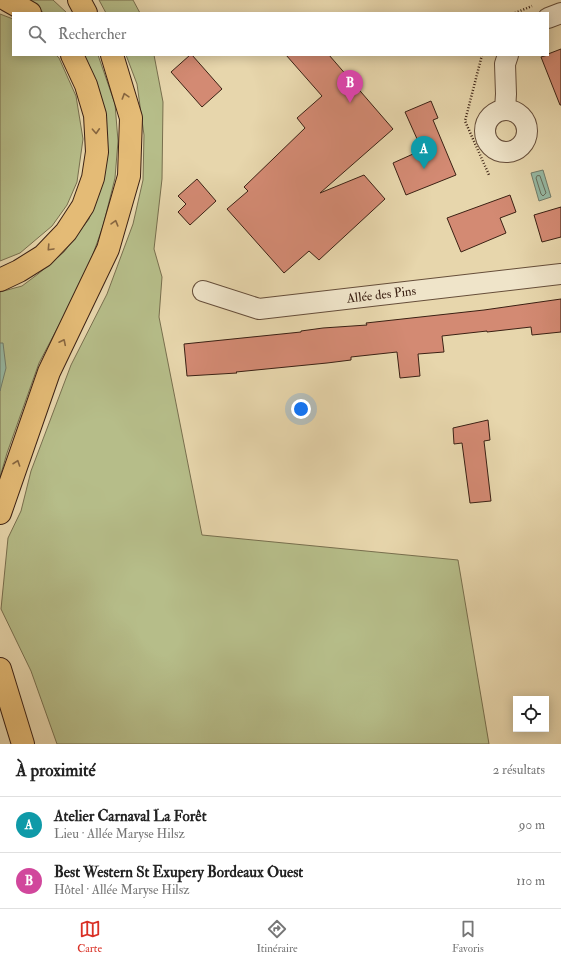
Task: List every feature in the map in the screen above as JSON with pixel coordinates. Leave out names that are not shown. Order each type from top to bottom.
[{"type":"highway","points":[[7,0],[28,12]]},
{"type":"highway","points":[[0,280],[19,271],[43,256],[66,232],[84,206],[93,178],[97,152],[95,115],[86,84],[72,56]]},
{"type":"highway","points":[[0,513],[49,372],[108,249],[129,176],[131,118],[112,56]]},
{"type":"highway","points":[[0,670],[23,744]]},
{"type":"street","points":[[549,18],[561,13]]},
{"type":"street","points":[[504,110],[506,94],[505,64],[508,56]]},
{"type":"street","name":"Allée des Pins","points":[[203,291],[259,309],[561,274]]},
{"type":"path","points":[[482,56],[465,121],[488,175]]},
{"type":"shaded area","points":[[27,0],[53,0],[66,12],[43,12]]},
{"type":"shaded area","points":[[99,0],[133,0],[139,12],[105,12]]},
{"type":"shaded area","points":[[0,14],[12,19],[12,56],[57,56],[59,58],[76,96],[83,139],[77,182],[67,205],[52,226],[20,253],[0,261]]},
{"type":"shaded area","points":[[83,56],[98,56],[115,104],[118,141],[115,178],[103,226],[86,274],[39,363],[0,477],[0,292],[22,286],[64,252],[89,219],[102,177]]},
{"type":"shaded area","points":[[126,56],[154,56],[163,102],[162,179],[154,249],[162,277],[159,317],[202,535],[458,560],[489,744],[57,744],[31,671],[1,609],[8,538],[21,511],[31,471],[71,365],[107,294],[133,224],[143,180],[144,135],[137,84]]},
{"type":"water","points":[[543,170],[551,197],[539,201],[531,173]]},
{"type":"water","points":[[0,343],[3,343],[6,368],[0,391]]},
{"type":"building","points":[[561,49],[561,105],[541,57],[549,56],[549,54]]},
{"type":"building","points":[[189,56],[193,56],[222,89],[202,107],[171,72]]},
{"type":"building","points":[[287,56],[330,56],[393,129],[320,193],[364,175],[385,199],[319,260],[309,251],[284,273],[227,209],[248,191],[244,187],[305,128],[297,118],[322,96]]},
{"type":"building","points":[[431,101],[438,118],[433,120],[456,175],[406,195],[393,163],[422,150],[405,112]]},
{"type":"building","points":[[197,179],[216,201],[190,225],[178,212],[186,204],[178,196]]},
{"type":"building","points":[[510,195],[516,212],[500,218],[506,233],[461,252],[447,218]]},
{"type":"building","points":[[561,207],[561,237],[542,242],[534,215]]},
{"type":"building","points":[[561,299],[561,332],[532,335],[531,327],[442,336],[444,352],[418,354],[420,376],[400,378],[397,352],[351,357],[351,360],[327,363],[236,372],[237,373],[187,376],[184,344],[301,332],[323,328],[367,325],[366,323],[484,310]]},
{"type":"building","points":[[488,420],[490,440],[484,441],[491,501],[470,503],[462,443],[454,444],[453,428]]},
{"type":"place","name":"Best Western St Exupery Bordeaux Ouest","points":[[350,103]]},
{"type":"place","name":"Atelier Carnaval La Forêt","points":[[424,169]]}]
